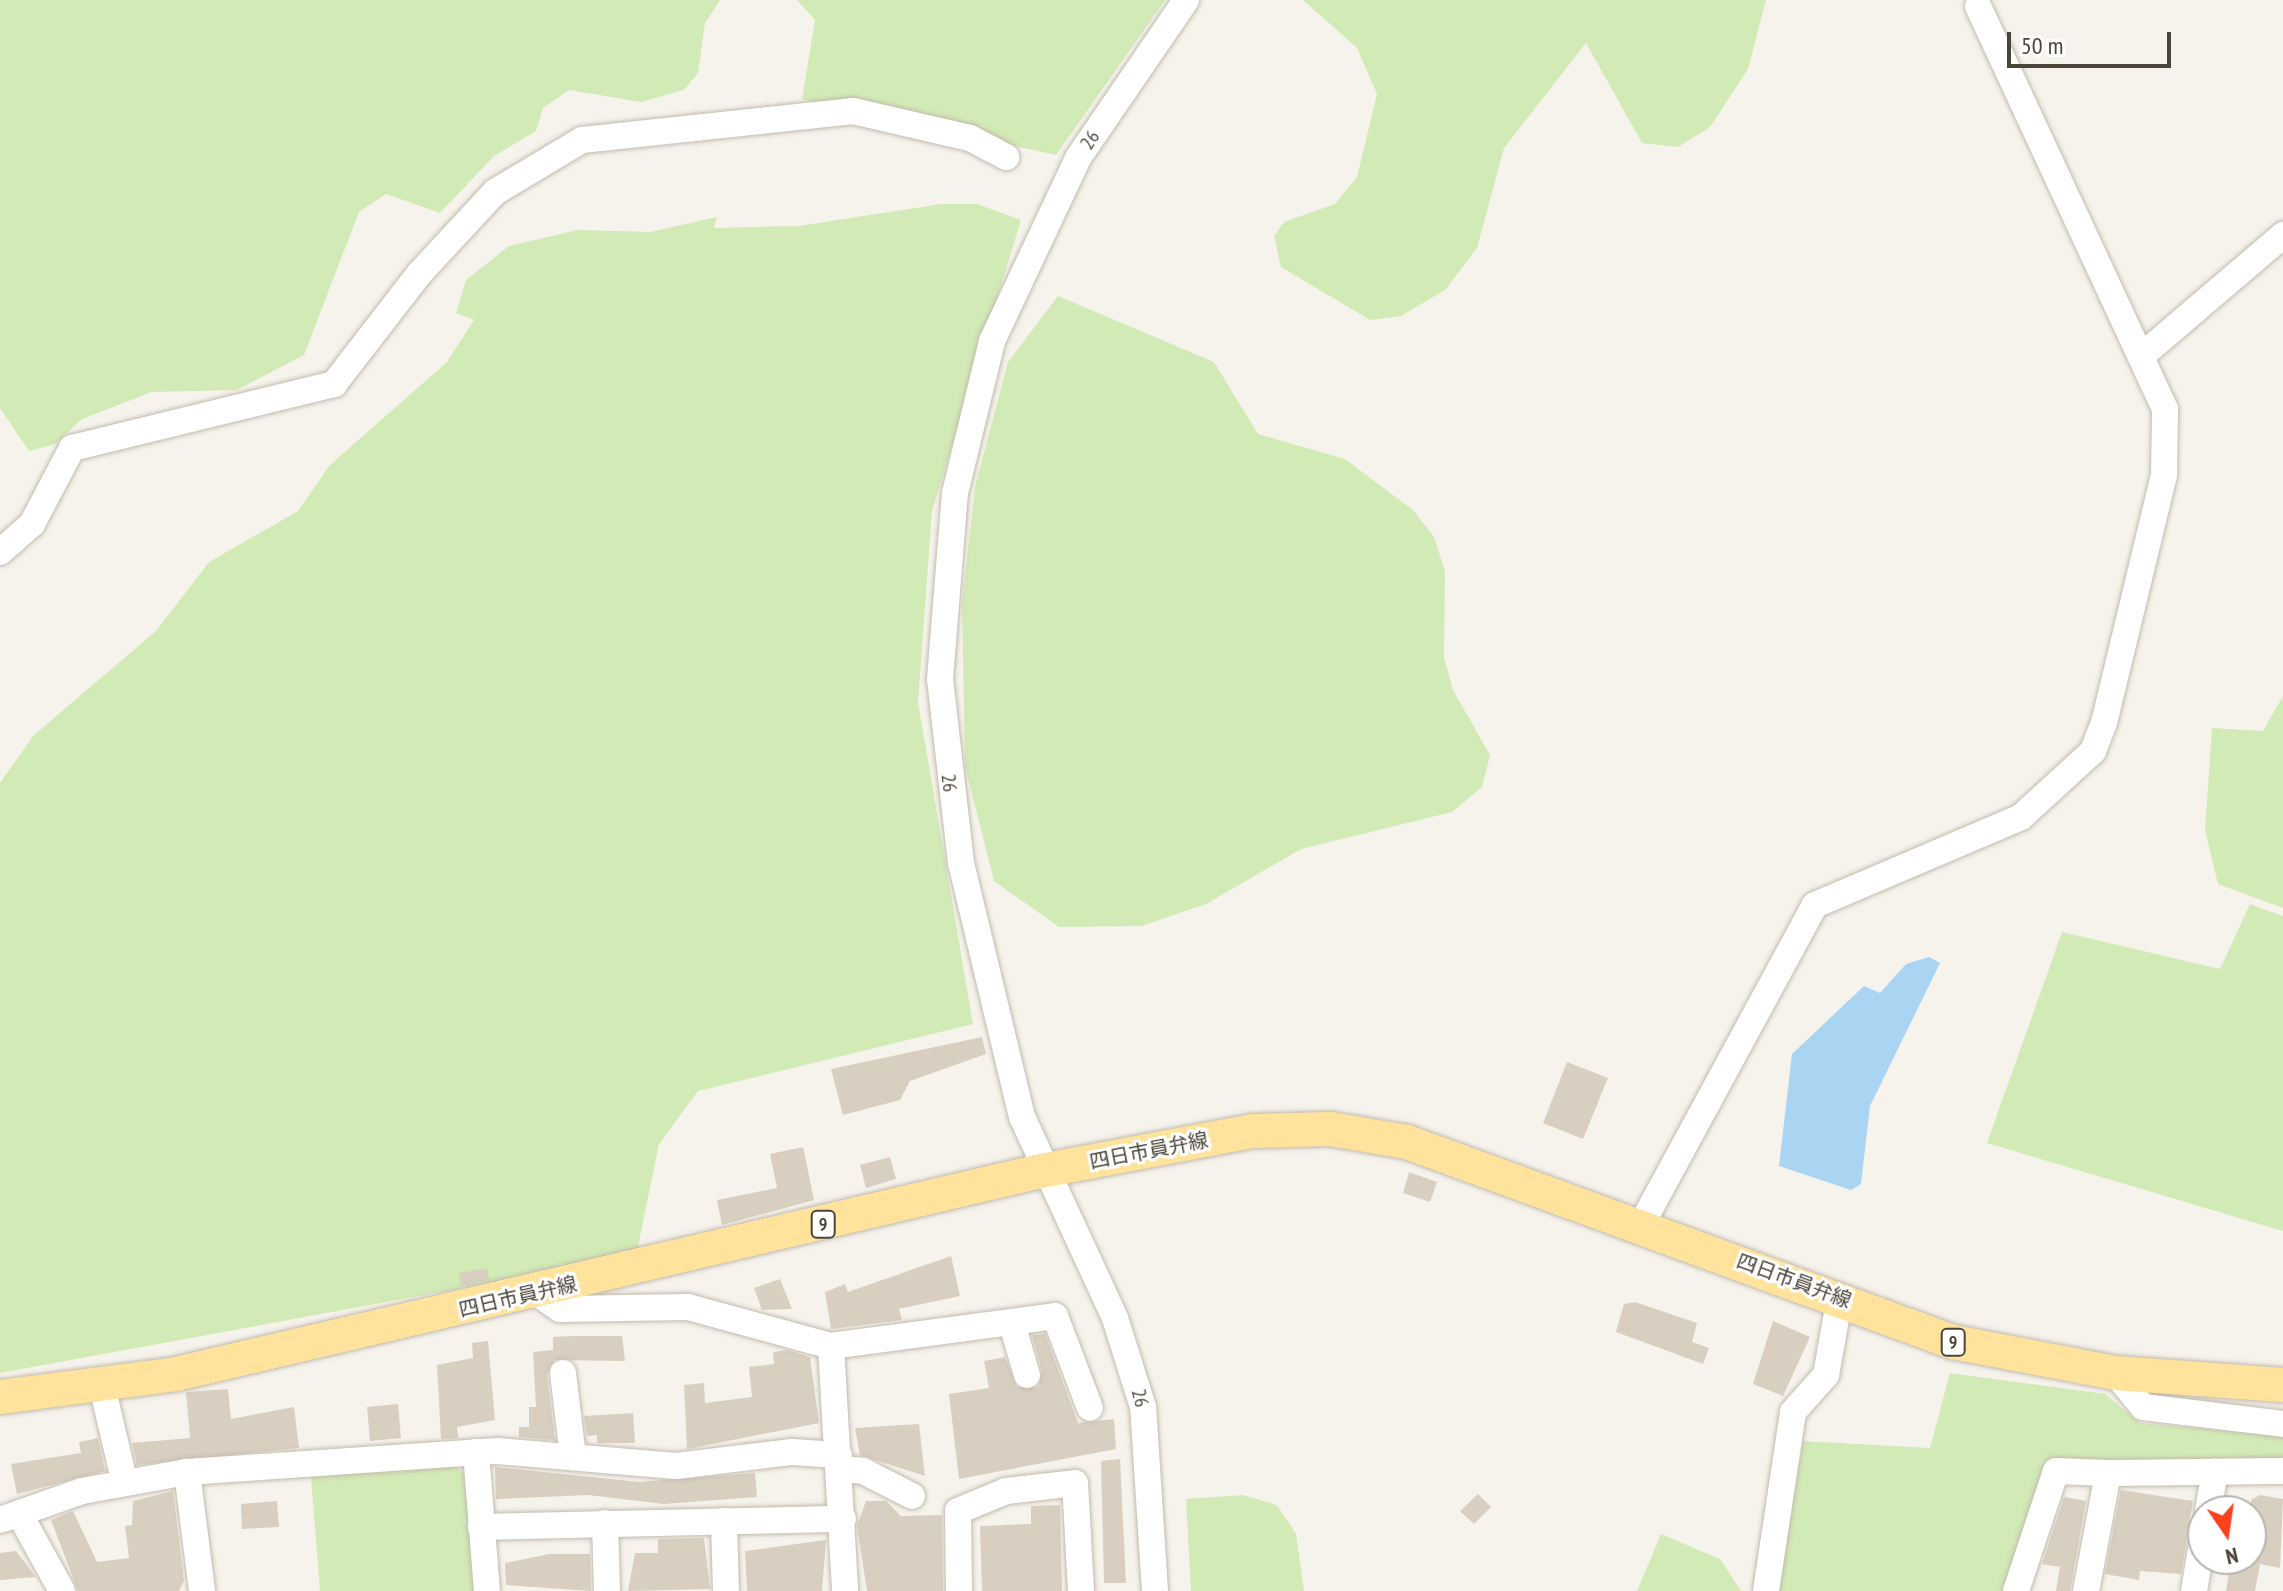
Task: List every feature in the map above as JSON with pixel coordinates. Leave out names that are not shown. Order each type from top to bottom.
[{"type":"main road","name":"四日市員弁線","points":[[0,1397],[102,1386],[537,1293],[1041,1171],[1253,1131],[1330,1129],[1407,1142],[1840,1297],[1953,1342],[2115,1373],[2283,1385]]},
{"type":"street","name":"26","points":[[1155,1591],[1143,1407],[1115,1318],[1041,1171],[961,863],[948,776],[940,679],[955,493],[992,341],[1037,234],[1078,158],[1186,0]]},
{"type":"street","points":[[1640,1227],[1815,905],[2021,817],[2097,744],[2164,475],[2165,409],[2145,353],[1978,6]]},
{"type":"street","points":[[0,552],[32,524],[72,448],[334,384],[419,274],[495,192],[582,140],[853,111],[926,125],[1006,157]]},
{"type":"street","points":[[2145,353],[2283,235]]},
{"type":"street","points":[[537,1293],[560,1309],[688,1307],[831,1346],[1055,1316],[1090,1408]]},
{"type":"street","points":[[1766,1591],[1793,1412],[1826,1375],[1840,1297]]},
{"type":"street","points":[[1012,1324],[1027,1375]]},
{"type":"street","points":[[831,1346],[845,1591]]},
{"type":"street","points":[[563,1373],[573,1457]]},
{"type":"street","points":[[2115,1373],[2143,1407],[2283,1424]]},
{"type":"street","points":[[102,1386],[124,1480]]},
{"type":"street","points":[[62,1591],[9,1517],[124,1480],[187,1472],[476,1452],[676,1466],[792,1452],[840,1462],[912,1496]]},
{"type":"street","points":[[476,1452],[487,1591]]},
{"type":"street","points":[[2016,1591],[2056,1471],[2283,1471]]},
{"type":"street","points":[[187,1472],[202,1591]]},
{"type":"street","points":[[2211,1495],[2215,1472]]},
{"type":"street","points":[[2086,1591],[2108,1473]]},
{"type":"street","points":[[959,1591],[958,1511],[1006,1491],[1075,1483],[1081,1591]]},
{"type":"street","points":[[481,1527],[843,1519]]},
{"type":"street","points":[[724,1521],[726,1591]]},
{"type":"street","points":[[605,1523],[607,1591]]},
{"type":"green space","points":[[0,0],[720,0],[705,23],[698,73],[684,90],[641,102],[569,90],[543,108],[536,131],[494,156],[440,213],[386,194],[359,212],[304,355],[237,390],[152,392],[82,419],[55,444],[29,451],[0,408]]},
{"type":"green space","points":[[797,0],[1165,0],[1056,155],[802,99],[815,20]]},
{"type":"green space","points":[[1303,0],[1766,0],[1748,69],[1710,127],[1678,147],[1642,143],[1586,43],[1504,148],[1477,248],[1445,290],[1401,316],[1370,320],[1281,267],[1274,236],[1284,222],[1335,204],[1357,177],[1377,94],[1357,48]]},
{"type":"green space","points":[[941,204],[977,204],[1021,220],[932,511],[918,702],[973,1024],[698,1091],[659,1144],[636,1256],[0,1373],[0,783],[34,735],[156,631],[209,562],[298,511],[330,465],[447,362],[474,320],[456,313],[466,280],[509,246],[578,230],[650,232],[717,217],[714,228],[799,226]]},
{"type":"green space","points":[[1058,296],[1214,362],[1258,434],[1345,459],[1413,510],[1434,537],[1445,571],[1444,657],[1453,690],[1490,755],[1482,787],[1452,812],[1301,849],[1206,904],[1141,926],[1059,927],[994,881],[965,766],[962,604],[975,487],[1008,362]]},
{"type":"green space","points":[[2283,696],[2283,908],[2218,884],[2205,830],[2212,728],[2263,731]]},
{"type":"green space","points":[[2250,904],[2283,916],[2283,1231],[1987,1143],[2062,932],[2220,969]]},
{"type":"green space","points":[[1950,1373],[2105,1394],[2140,1423],[2283,1436],[2283,1460],[2055,1469],[2014,1591],[1779,1591],[1803,1441],[1930,1448]]},
{"type":"green space","points":[[454,1465],[468,1477],[478,1591],[320,1591],[311,1477]]},
{"type":"green space","points":[[1243,1495],[1277,1505],[1296,1534],[1304,1591],[1191,1591],[1186,1499]]},
{"type":"green space","points":[[1661,1534],[1720,1559],[1741,1591],[1637,1591]]},
{"type":"water","points":[[1929,957],[1940,963],[1870,1106],[1861,1184],[1851,1190],[1779,1166],[1792,1054],[1864,986],[1880,993],[1906,964]]},
{"type":"building","points":[[982,1037],[986,1054],[910,1081],[900,1100],[843,1115],[831,1069]]},
{"type":"building","points":[[1567,1062],[1608,1078],[1583,1139],[1543,1123]]},
{"type":"building","points":[[803,1147],[814,1200],[722,1225],[717,1200],[777,1188],[770,1154]]},
{"type":"building","points":[[890,1157],[896,1179],[866,1188],[860,1165]]},
{"type":"building","points":[[1409,1172],[1437,1182],[1430,1202],[1403,1193]]},
{"type":"building","points":[[951,1256],[960,1296],[899,1309],[902,1320],[831,1329],[825,1292],[845,1284],[848,1292]]},
{"type":"building","points":[[487,1268],[489,1280],[461,1286],[459,1273]]},
{"type":"building","points":[[780,1279],[792,1309],[762,1310],[754,1288]]},
{"type":"building","points":[[1635,1302],[1697,1323],[1692,1342],[1709,1348],[1703,1364],[1616,1332],[1624,1304]]},
{"type":"building","points":[[1773,1321],[1810,1337],[1783,1396],[1753,1384]]},
{"type":"building","points":[[1045,1334],[1078,1423],[1114,1419],[1116,1449],[959,1479],[949,1394],[989,1388],[984,1361],[1005,1357],[1017,1387],[1038,1387],[1042,1371],[1032,1335]]},
{"type":"building","points":[[622,1336],[625,1361],[554,1360],[547,1375],[555,1440],[519,1437],[519,1427],[529,1427],[529,1407],[536,1407],[533,1352],[553,1350],[553,1337]]},
{"type":"building","points":[[488,1341],[495,1420],[457,1427],[458,1438],[441,1439],[437,1365],[473,1358],[472,1343]]},
{"type":"building","points":[[787,1350],[810,1357],[819,1423],[687,1449],[684,1385],[704,1383],[705,1403],[752,1397],[749,1367],[774,1364],[773,1352]]},
{"type":"building","points":[[228,1389],[231,1419],[294,1407],[299,1448],[137,1465],[132,1443],[190,1438],[186,1392]]},
{"type":"building","points":[[398,1404],[401,1438],[370,1441],[367,1407]]},
{"type":"building","points":[[633,1413],[635,1443],[597,1443],[597,1435],[587,1436],[584,1416]]},
{"type":"building","points":[[919,1424],[925,1476],[860,1455],[855,1428]]},
{"type":"building","points":[[98,1438],[105,1471],[17,1494],[11,1464],[81,1453],[79,1442]]},
{"type":"building","points":[[1120,1459],[1126,1583],[1104,1583],[1101,1461]]},
{"type":"building","points":[[495,1467],[639,1482],[755,1473],[757,1497],[664,1504],[588,1495],[496,1499]]},
{"type":"building","points":[[2121,1490],[2187,1500],[2187,1538],[2181,1574],[2140,1571],[2139,1580],[2105,1574]]},
{"type":"building","points":[[173,1491],[184,1581],[179,1591],[78,1591],[51,1520],[73,1511],[97,1562],[129,1558],[125,1526],[132,1525],[133,1501]]},
{"type":"building","points":[[1478,1494],[1491,1507],[1474,1524],[1460,1511]]},
{"type":"building","points":[[2267,1496],[2283,1499],[2280,1568],[2267,1565]]},
{"type":"building","points":[[2064,1497],[2086,1501],[2070,1591],[2056,1591],[2060,1567],[2042,1564]]},
{"type":"building","points":[[277,1501],[279,1527],[242,1529],[241,1504]]},
{"type":"building","points":[[866,1501],[886,1501],[901,1516],[942,1515],[943,1591],[867,1591],[857,1526]]},
{"type":"building","points":[[1060,1505],[1062,1591],[982,1591],[980,1526],[1031,1524],[1031,1506]]},
{"type":"building","points":[[704,1538],[710,1589],[628,1591],[635,1553],[658,1553],[658,1539]]},
{"type":"building","points":[[826,1540],[822,1591],[747,1591],[745,1551]]},
{"type":"building","points":[[16,1551],[36,1577],[0,1580],[0,1553]]},
{"type":"building","points":[[549,1554],[590,1554],[591,1591],[506,1585],[505,1563]]},
{"type":"building","points":[[2228,1575],[2258,1575],[2255,1591],[2226,1591]]}]
